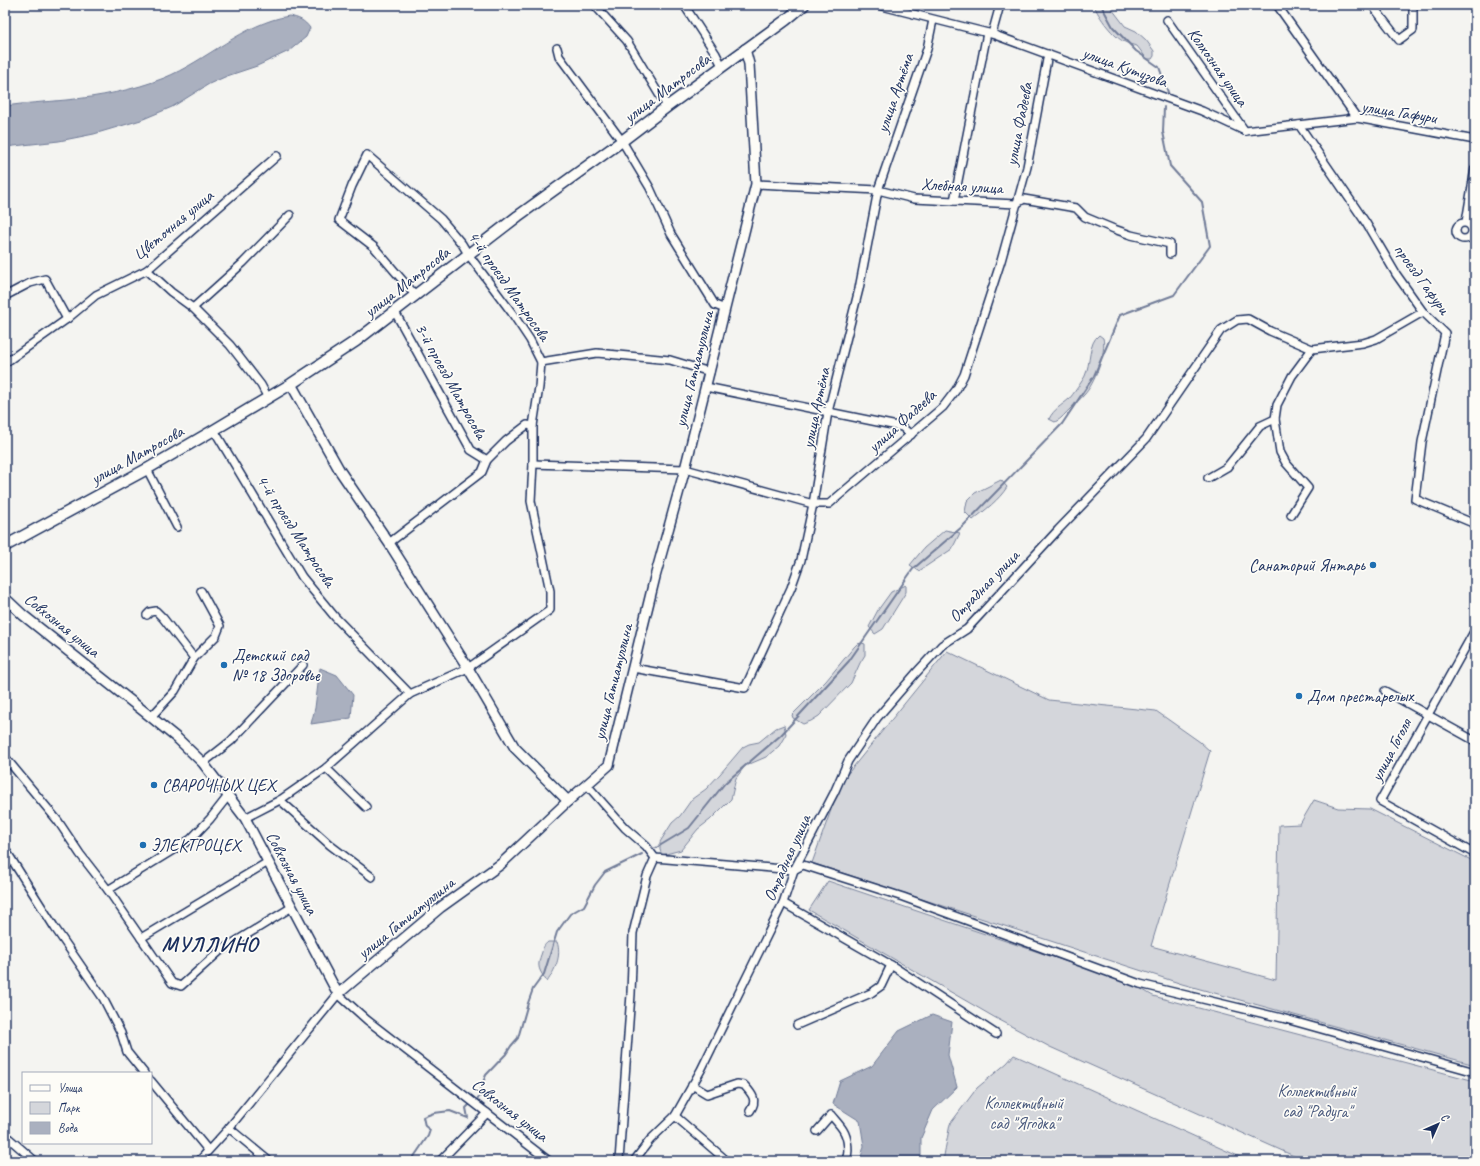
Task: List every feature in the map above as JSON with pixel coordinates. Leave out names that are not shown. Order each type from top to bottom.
[{"type":"main road","name":"улица Матросова","points":[[5,546],[148,469],[291,384],[356,341],[569,178],[622,141],[804,5]]},
{"type":"street","points":[[684,5],[716,54],[722,66]]},
{"type":"street","name":"улица Кутузова","points":[[878,5],[990,34],[1202,111],[1246,131]]},
{"type":"street","points":[[954,200],[990,34],[1000,5]]},
{"type":"street","points":[[1277,5],[1357,118]]},
{"type":"street","points":[[1372,5],[1399,40],[1413,30],[1412,5]]},
{"type":"street","points":[[597,8],[627,41],[660,96],[668,106]]},
{"type":"street","name":"улица Артёма","points":[[633,668],[745,688],[791,588],[801,560],[813,504],[828,412],[860,290],[878,190],[927,49],[933,20]]},
{"type":"street","name":"Колхозная улица","points":[[1166,20],[1246,131]]},
{"type":"street","points":[[557,48],[559,56],[622,141],[650,188],[672,234],[715,305],[725,310]]},
{"type":"street","name":"улица Гатиатуллина","points":[[199,1161],[229,1128],[338,994],[441,906],[501,864],[568,801],[610,765],[661,552],[686,469],[756,184],[749,64],[745,49]]},
{"type":"street","name":"улица Фадеева","points":[[533,464],[686,469],[813,504],[829,504],[943,407],[956,390],[964,374],[1001,261],[1027,167],[1048,54]]},
{"type":"street","name":"улица Гафури","points":[[1246,131],[1357,118],[1475,140]]},
{"type":"street","name":"проезд Гафури","points":[[1299,125],[1366,223],[1396,274],[1423,312],[1445,333],[1422,442],[1414,499],[1475,524]]},
{"type":"street","name":"4-й проезд Матросова","points":[[245,818],[280,800],[326,768],[410,694],[468,668],[550,610],[550,591],[531,501],[533,426],[539,388],[541,362],[530,340],[512,313],[462,244],[441,219],[367,155],[352,186],[339,220],[374,247],[416,296]]},
{"type":"street","name":"Цветочная улица","points":[[5,363],[66,319],[96,295],[147,270],[277,156]]},
{"type":"street","points":[[1466,222],[1475,168]]},
{"type":"street","name":"Хлебная улица","points":[[756,184],[878,190],[914,199],[1016,204],[1024,199],[1076,208],[1085,217],[1114,229],[1131,235],[1170,244],[1170,254]]},
{"type":"street","points":[[193,308],[243,263],[290,215]]},
{"type":"street","points":[[147,270],[193,308],[230,345],[261,385],[268,398]]},
{"type":"street","points":[[5,296],[30,283],[45,279],[66,319]]},
{"type":"street","name":"3-й проезд Матросова","points":[[395,312],[471,450],[487,460]]},
{"type":"street","name":"Отрадная улица","points":[[634,1161],[650,1140],[674,1116],[692,1085],[783,903],[794,870],[834,793],[848,761],[878,718],[942,645],[967,629],[1058,530],[1146,439],[1221,330],[1237,320],[1248,319],[1270,331],[1312,349],[1363,343],[1376,339],[1423,312]]},
{"type":"street","points":[[1291,515],[1308,488],[1286,463],[1280,452],[1275,419],[1277,405],[1292,376],[1312,349]]},
{"type":"street","points":[[541,362],[597,353],[670,360],[710,372]]},
{"type":"street","points":[[291,384],[340,471],[389,543],[468,668],[515,748],[568,801]]},
{"type":"street","points":[[706,387],[902,427],[911,435]]},
{"type":"street","points":[[1208,478],[1227,467],[1260,426],[1275,419]]},
{"type":"street","points":[[389,543],[482,472],[487,460],[506,441],[527,425],[533,426]]},
{"type":"street","name":"4-й проезд Матросова","points":[[214,430],[302,577],[334,616],[410,694]]},
{"type":"street","points":[[148,469],[177,527]]},
{"type":"street","points":[[151,717],[175,691],[194,658],[216,636],[220,626],[201,591]]},
{"type":"street","name":"Совхозная улица","points":[[5,598],[23,615],[178,739],[203,763],[245,818],[338,994],[367,1020],[549,1161]]},
{"type":"street","points":[[147,615],[150,612],[156,611],[194,658]]},
{"type":"street","name":"улица Гоголя","points":[[1474,632],[1380,801],[1475,854]]},
{"type":"street","points":[[203,763],[231,741],[303,666]]},
{"type":"street","points":[[1385,691],[1428,713],[1475,741]]},
{"type":"street","points":[[5,757],[58,821],[172,983],[180,986],[220,951],[292,907]]},
{"type":"street","points":[[326,768],[366,807]]},
{"type":"street","points":[[587,785],[625,828],[646,846],[655,858],[794,870],[803,865],[903,897],[1140,984],[1282,1018],[1475,1072]]},
{"type":"street","points":[[108,890],[191,839],[210,819],[228,796]]},
{"type":"street","points":[[280,800],[330,845],[372,877]]},
{"type":"street","points":[[5,848],[55,928],[103,998],[121,1032],[127,1052],[143,1072]]},
{"type":"street","points":[[619,1161],[631,994],[633,933],[647,876],[655,858]]},
{"type":"street","points":[[141,938],[268,862]]},
{"type":"street","points":[[783,903],[891,965],[996,1034]]},
{"type":"street","points":[[797,1025],[871,993],[880,986],[891,965]]},
{"type":"street","points":[[152,1082],[208,1150]]},
{"type":"street","points":[[692,1085],[707,1094],[737,1084],[744,1086],[754,1098],[754,1106],[750,1111]]},
{"type":"street","points":[[440,1161],[487,1113]]},
{"type":"street","points":[[674,1116],[726,1161]]},
{"type":"street","points":[[816,1131],[831,1116],[844,1131],[848,1145],[847,1158],[845,1161]]},
{"type":"street","points":[[229,1128],[269,1161]]},
{"type":"street","points":[[5,1135],[35,1161]]},
{"type":"green space","points":[[1094,5],[1109,5],[1125,26],[1136,31],[1146,40],[1154,51],[1154,56],[1152,59],[1147,59],[1137,46],[1126,43],[1116,36],[1103,20]]},
{"type":"green space","points":[[1099,335],[1103,338],[1103,351],[1099,368],[1092,384],[1082,397],[1060,419],[1055,422],[1049,419],[1055,410],[1069,399],[1084,378],[1087,371],[1091,348],[1095,339]]},
{"type":"green space","points":[[1001,480],[1007,487],[1004,492],[992,505],[973,520],[965,512],[967,501],[975,493]]},
{"type":"green space","points":[[945,530],[960,533],[952,549],[919,571],[910,565],[924,548]]},
{"type":"green space","points":[[906,585],[906,592],[883,629],[875,634],[869,627],[878,610],[891,592]]},
{"type":"green space","points":[[857,644],[865,644],[865,655],[851,683],[819,716],[811,721],[803,724],[793,718],[792,715],[826,681],[854,647]]},
{"type":"green space","points":[[947,651],[1049,700],[1156,711],[1200,742],[1210,751],[1151,946],[1276,980],[1279,825],[1300,824],[1314,800],[1338,808],[1370,809],[1475,862],[1475,1065],[1182,984],[812,863],[841,782]]},
{"type":"green space","points":[[784,725],[786,734],[779,746],[766,757],[745,766],[736,778],[731,799],[710,820],[698,829],[681,850],[662,855],[660,850],[660,842],[672,823],[680,816],[692,799],[706,789],[743,747],[759,742],[776,728]]},
{"type":"green space","name":"Коллективный сад \"Радуга\"","points":[[828,881],[1133,984],[1153,996],[1475,1081],[1475,1161],[1305,1161],[1050,1047],[994,1017],[809,910]]},
{"type":"green space","points":[[548,942],[557,942],[559,952],[553,973],[547,982],[540,971],[539,962],[543,948]]},
{"type":"green space","name":"Коллективный сад \"Ягодка\"","points":[[1014,1055],[1249,1161],[943,1161],[950,1124],[977,1088],[1007,1063]]},
{"type":"water","points":[[289,16],[301,20],[310,28],[306,37],[289,51],[257,66],[209,84],[172,107],[141,120],[94,134],[59,141],[5,147],[5,106],[91,97],[140,86],[180,71],[256,26]]},
{"type":"water","points":[[320,668],[337,675],[353,695],[351,718],[311,724],[315,708]]},
{"type":"water","points":[[932,1015],[952,1022],[948,1055],[957,1087],[933,1110],[921,1138],[921,1161],[860,1161],[864,1146],[860,1121],[833,1104],[840,1081],[872,1066],[899,1031]]},
{"type":"waterway","points":[[1101,5],[1113,27],[1136,51],[1159,67],[1169,95]]},
{"type":"waterway","points":[[656,848],[689,828],[725,783],[781,735],[849,661],[913,569],[963,526],[1062,424],[1094,376],[1120,315],[1174,295],[1210,246],[1202,202],[1170,166],[1163,132],[1164,107]]},
{"type":"waterway","points":[[477,1100],[480,1096],[479,1092],[486,1075],[506,1054],[518,1038],[533,989],[544,974],[557,932],[570,914],[584,906],[595,885],[605,872],[642,854]]},
{"type":"waterway","points":[[411,1161],[428,1136],[430,1130],[425,1126],[423,1117],[434,1113],[450,1111],[468,1118],[466,1108],[469,1105]]},
{"type":"place","name":"Санаторий Янтарь","points":[[1373,565]]},
{"type":"place","name":"Детский сад № 18 Здоровье","points":[[224,665]]},
{"type":"place","name":"Дом престарелых","points":[[1299,696]]},
{"type":"place","name":"СВАРОЧНЫХ ЦЕХ","points":[[154,785]]},
{"type":"place","name":"ЭЛЕКТРОЦЕХ","points":[[143,845]]},
{"type":"district","name":"МУЛЛИНО","points":[[210,944]]}]
